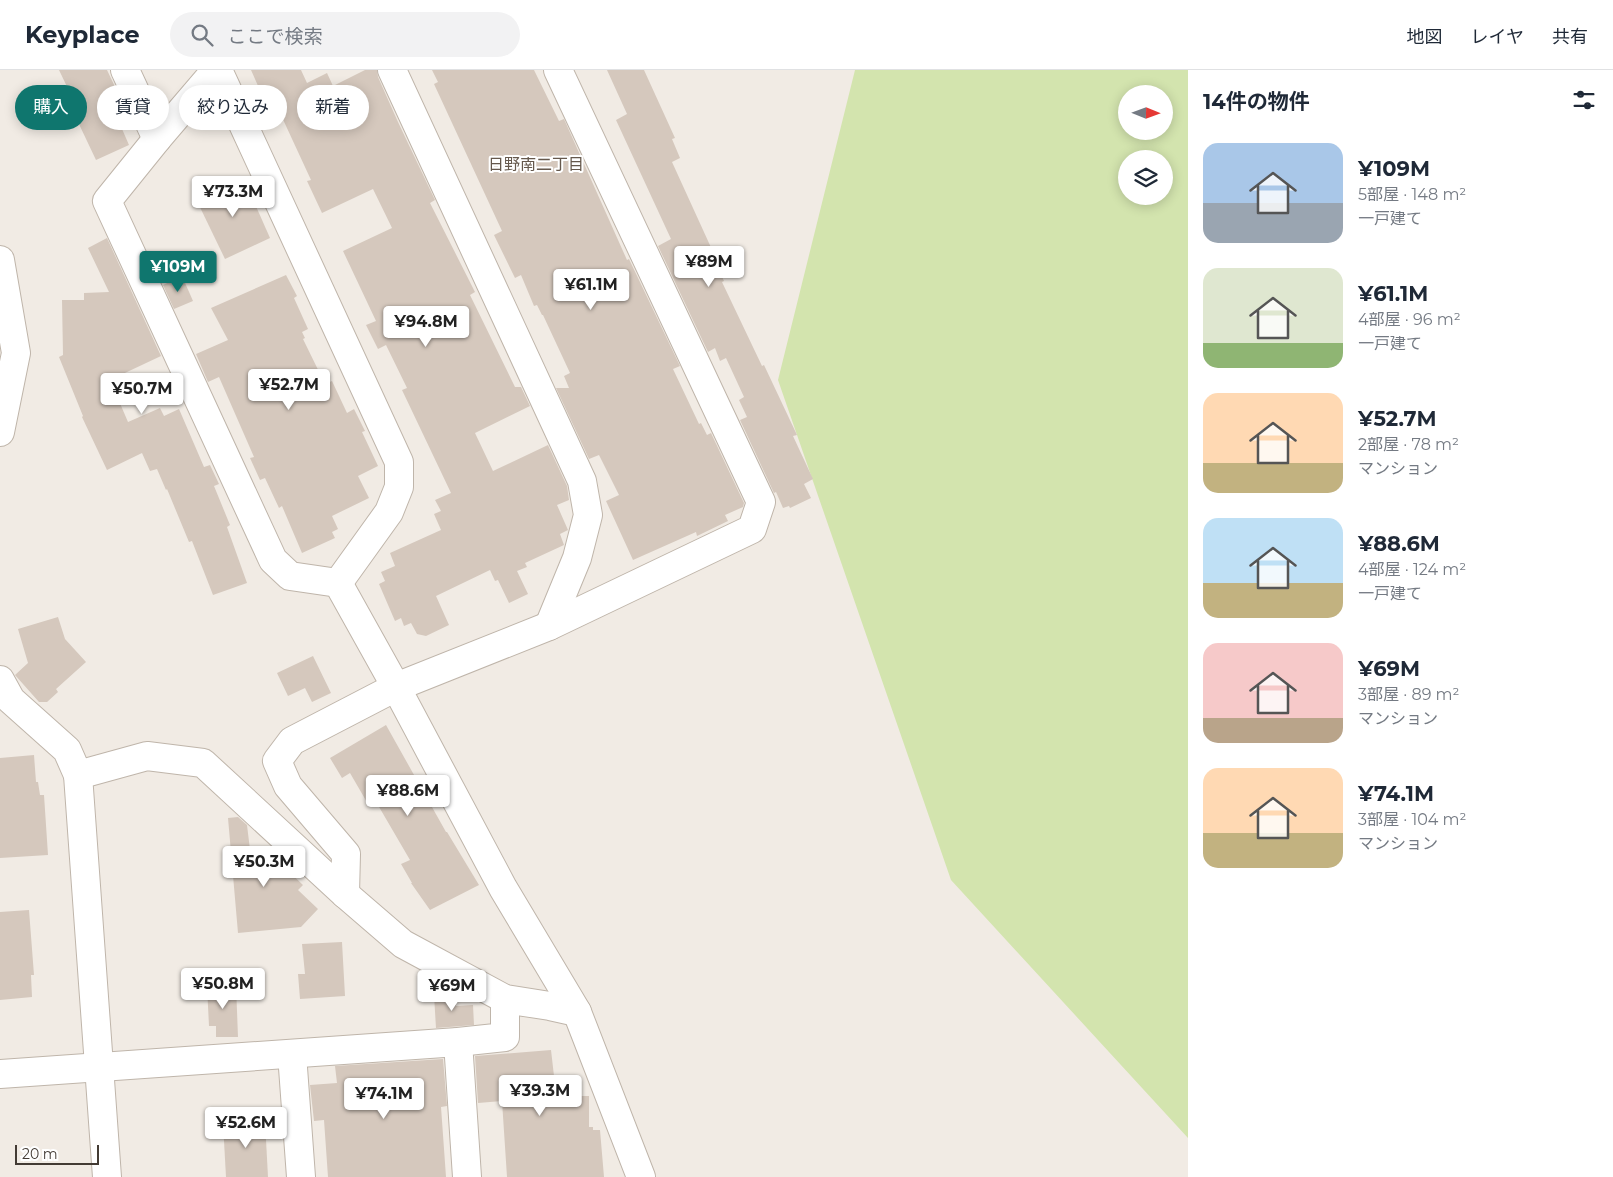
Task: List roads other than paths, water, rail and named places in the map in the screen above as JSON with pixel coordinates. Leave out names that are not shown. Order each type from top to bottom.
[{"type":"street","points":[[125,70],[157,139]]},
{"type":"street","points":[[217,70],[400,462],[400,487],[389,512],[338,583],[290,576],[273,560],[107,201],[157,139],[217,70]]},
{"type":"street","points":[[392,70],[582,481],[588,515],[586,524],[577,558],[549,626]]},
{"type":"street","points":[[345,894],[346,854],[288,786],[277,761],[292,741],[396,687],[549,626],[752,530],[761,502],[558,70]]},
{"type":"street","points":[[0,260],[16,353],[0,432]]},
{"type":"street","points":[[338,583],[396,687],[503,888],[577,1012],[641,1177]]},
{"type":"street","points":[[0,680],[11,700],[67,750],[78,775],[107,1177]]},
{"type":"street","points":[[78,775],[147,756],[203,763],[345,894],[403,944],[505,1000],[577,1012]]},
{"type":"street","points":[[0,1074],[458,1042],[505,1037],[505,1000]]},
{"type":"street","points":[[458,1042],[467,1177]]},
{"type":"street","points":[[292,1054],[301,1177]]},
{"type":"district","name":"日野南二丁目","points":[[536,164]]}]
